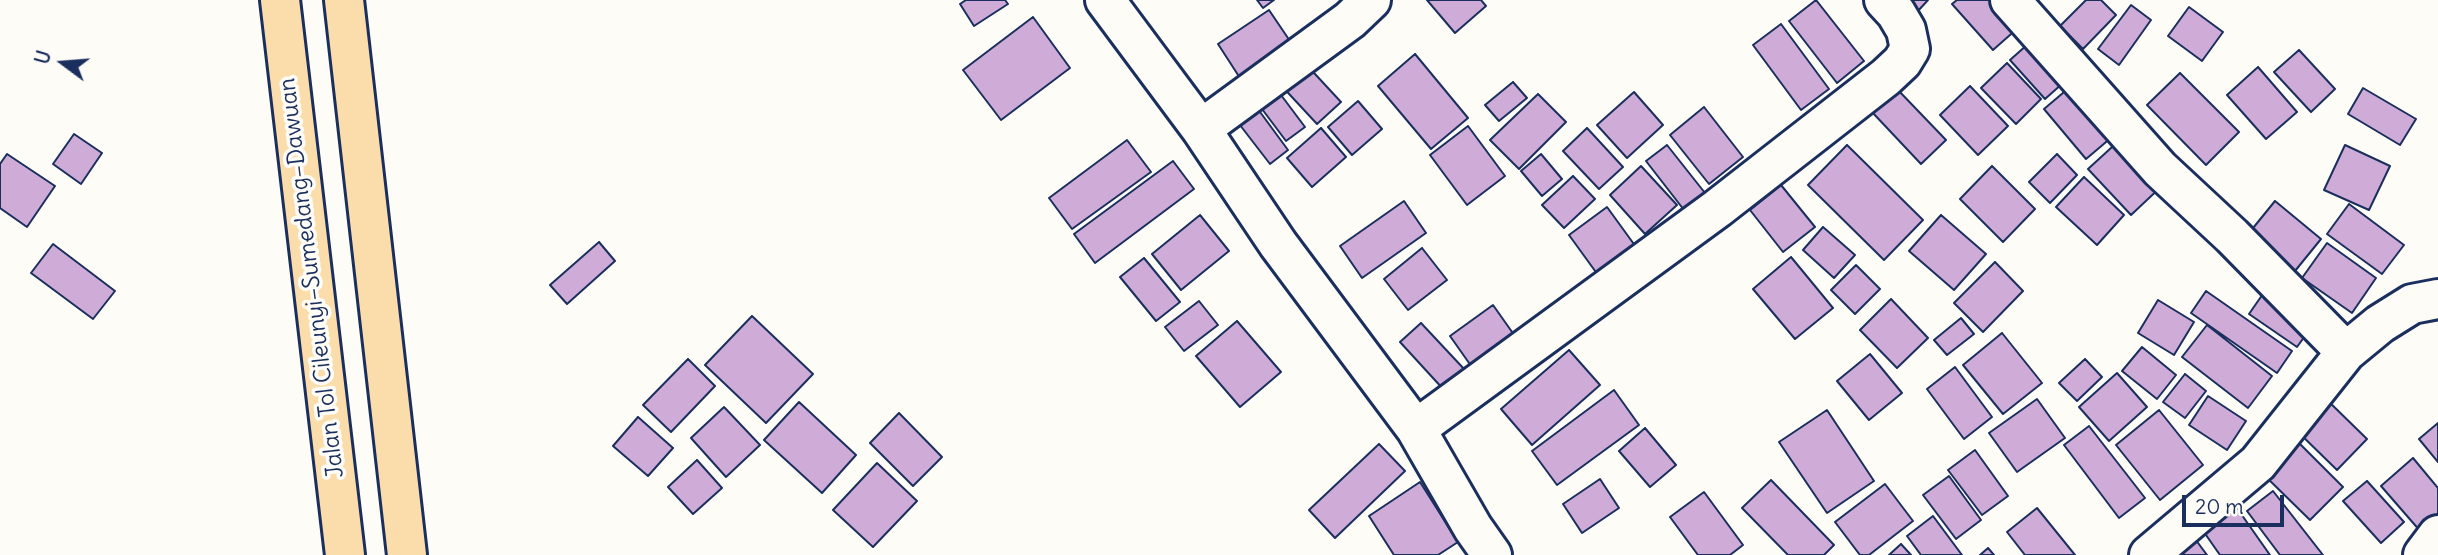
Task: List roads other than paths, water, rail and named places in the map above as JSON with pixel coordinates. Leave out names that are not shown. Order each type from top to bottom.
[{"type":"highway","name":"Jalan Tol Cileunyi–Sumedang–Dawuan","points":[[280,0],[345,555]]},
{"type":"highway","points":[[344,0],[407,555]]},
{"type":"street","points":[[1105,0],[1201,129],[1278,244],[1416,429],[1473,528],[1492,555]]},
{"type":"street","points":[[1201,129],[1350,20],[1371,0]]},
{"type":"street","points":[[1416,429],[1718,208],[1894,70],[1910,49],[1906,30],[1884,0]]},
{"type":"street","points":[[2010,0],[2161,169],[2232,236],[2346,352]]},
{"type":"street","points":[[2149,555],[2258,463],[2346,352],[2380,324],[2412,304],[2438,299]]},
{"type":"street","points":[[2423,555],[2438,535]]}]
